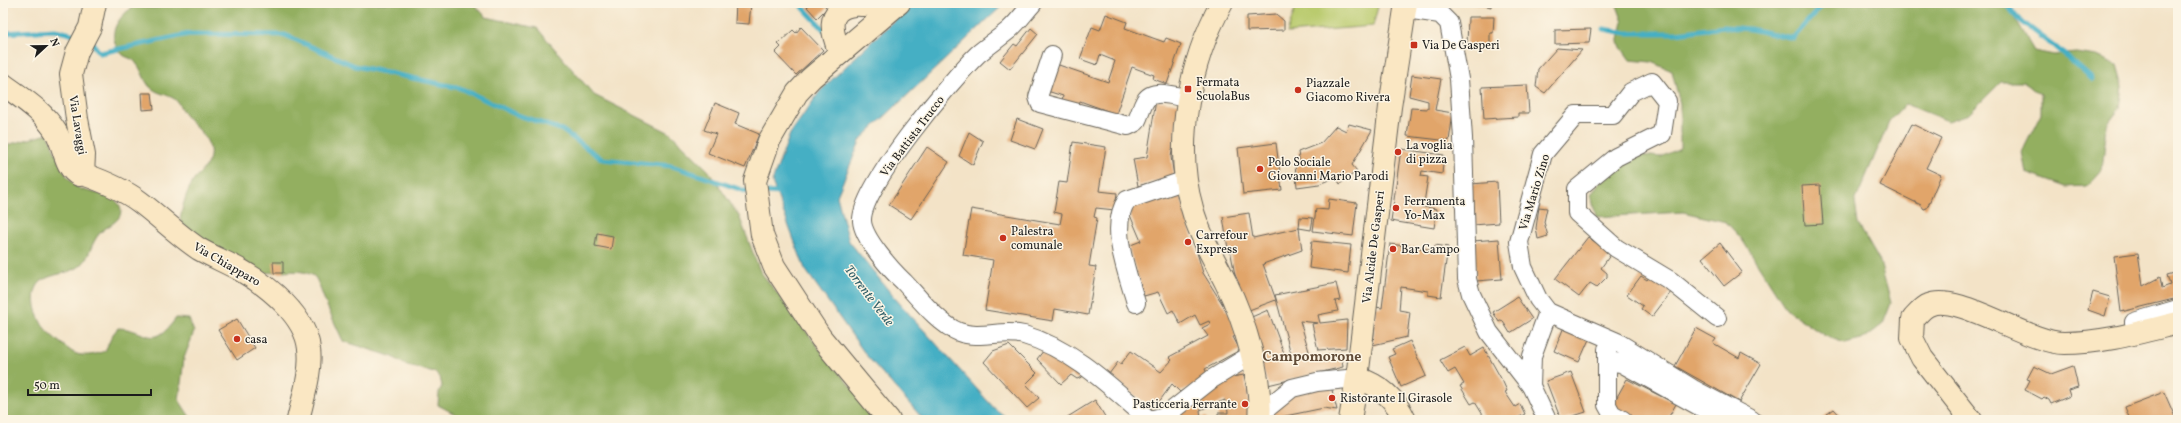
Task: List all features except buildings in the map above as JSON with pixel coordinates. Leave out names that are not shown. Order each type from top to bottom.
[{"type":"main road","name":"Via Lavaggi","points":[[3,84],[40,111],[56,133],[71,169],[79,175],[83,174],[84,155],[77,119],[71,74],[86,33],[94,3]]},
{"type":"main road","points":[[840,53],[832,30],[832,22],[835,15],[847,6],[875,3]]},
{"type":"main road","points":[[889,420],[821,338],[774,266],[762,235],[757,209],[755,181],[769,141],[796,93],[899,3]]},
{"type":"main road","points":[[1222,3],[1202,47],[1184,128],[1186,180],[1192,208],[1241,317],[1251,355],[1259,417]]},
{"type":"main road","name":"Via Alcide De Gasperi","points":[[1350,420],[1357,378],[1390,107],[1406,6]]},
{"type":"main road","name":"Via Chiapparo","points":[[83,174],[110,184],[139,202],[162,222],[200,249],[242,271],[270,288],[286,305],[303,329],[310,348],[309,367],[298,420]]},
{"type":"main road","points":[[1971,420],[1922,358],[1912,338],[1913,319],[1929,304],[1946,303],[1967,309],[2032,336],[2063,343],[2107,339],[2178,324]]},
{"type":"main road","points":[[1357,378],[1388,393],[1404,420]]},
{"type":"street","name":"Via Battista Trucco","points":[[1033,3],[1010,29],[973,60],[924,116],[884,170],[864,208],[862,219],[865,232],[897,275],[952,329],[976,336],[1022,334],[1039,340],[1095,372],[1150,420],[1165,416],[1212,378],[1251,355]]},
{"type":"street","points":[[1406,6],[1440,14],[1448,23],[1459,79],[1463,138],[1467,279],[1471,294],[1489,332],[1531,386],[1547,420]]},
{"type":"street","points":[[1052,55],[1038,97],[1040,104],[1128,126],[1136,122],[1144,102],[1150,95],[1156,93],[1190,99]]},
{"type":"street","name":"Via Mario Zino","points":[[1548,312],[1538,299],[1526,276],[1519,242],[1543,154],[1576,115],[1613,115],[1631,92],[1652,82],[1667,101],[1662,134],[1616,156],[1577,189],[1577,213],[1616,248],[1671,281],[1717,318]]},
{"type":"street","points":[[1136,303],[1120,246],[1121,211],[1127,200],[1186,180]]},
{"type":"street","points":[[2134,322],[2178,309]]},
{"type":"street","points":[[1531,386],[1532,356],[1548,312],[1610,339],[1641,355],[1693,389],[1752,420]]},
{"type":"street","points":[[1610,339],[1607,347],[1607,405],[1612,414],[1622,420]]},
{"type":"street","points":[[1607,361],[1621,363],[1724,420]]},
{"type":"street","points":[[1259,417],[1292,388],[1317,382],[1357,378]]},
{"type":"green space","points":[[162,3],[299,3],[312,8],[319,3],[473,3],[486,17],[537,28],[594,95],[670,133],[708,170],[739,216],[760,271],[825,356],[879,420],[466,420],[438,405],[439,392],[442,386],[440,377],[435,372],[407,366],[393,357],[343,341],[314,276],[294,271],[267,273],[253,270],[230,258],[205,242],[194,234],[180,220],[189,189],[207,164],[210,149],[206,139],[185,115],[175,99],[155,91],[149,86],[135,61],[123,55],[117,48],[114,41],[115,28],[118,22],[122,16],[134,6],[154,8],[161,6]]},
{"type":"green space","points":[[1297,3],[1379,3],[1373,26],[1287,33]]},
{"type":"green space","points":[[1616,3],[2012,3],[2011,12],[2034,51],[2054,55],[2076,53],[2097,56],[2117,65],[2123,86],[2120,108],[2107,125],[2102,170],[2087,186],[2066,187],[2026,173],[2022,152],[2041,114],[2041,94],[2023,82],[2001,82],[1969,114],[1948,121],[1905,104],[1890,120],[1855,202],[1858,224],[1880,262],[1891,303],[1883,324],[1865,338],[1845,343],[1825,336],[1787,310],[1741,238],[1726,222],[1683,212],[1596,217],[1591,195],[1603,177],[1639,155],[1661,157],[1680,148],[1680,104],[1672,71],[1651,62],[1630,60],[1618,43],[1623,22]]},
{"type":"green space","points":[[48,134],[63,170],[72,182],[82,190],[116,200],[120,205],[121,212],[118,219],[102,231],[97,237],[86,260],[80,266],[72,271],[47,278],[38,285],[34,298],[39,320],[47,331],[71,351],[79,355],[88,355],[105,351],[113,334],[118,328],[128,329],[149,336],[155,336],[161,334],[168,328],[176,318],[189,319],[194,332],[184,358],[179,400],[192,420],[3,420],[3,146]]},
{"type":"water","name":"Torrente Verde","points":[[912,3],[1005,3],[861,139],[837,196],[849,241],[893,296],[994,408],[1010,420],[924,420],[866,355],[805,269],[772,182],[790,134],[820,91]]},
{"type":"waterway","points":[[799,3],[827,33]]},
{"type":"waterway","points":[[1604,29],[1626,33],[1676,33],[1724,27],[1750,29],[1793,38],[1824,3]]},
{"type":"waterway","points":[[2006,3],[2017,18],[2053,45],[2092,79]]},
{"type":"waterway","points":[[3,33],[55,30],[79,36]]},
{"type":"waterway","points":[[90,40],[100,53],[189,34],[285,35],[355,66],[460,88],[515,114],[562,130],[602,159],[672,166],[750,192]]},
{"type":"waterway","points":[[762,192],[782,193]]},
{"type":"place","name":"Via De Gasperi","points":[[1414,45]]},
{"type":"place","name":"Fermata ScuolaBus","points":[[1188,89]]},
{"type":"place","name":"Piazzale Giacomo Rivera","points":[[1298,90]]},
{"type":"place","name":"La voglia di pizza","points":[[1398,152]]},
{"type":"place","name":"Polo Sociale Giovanni Mario Parodi","points":[[1260,169]]},
{"type":"place","name":"Ferramenta Yo-Max","points":[[1396,208]]},
{"type":"place","name":"Palestra comunale","points":[[1003,238]]},
{"type":"place","name":"Carrefour Express","points":[[1188,242]]},
{"type":"place","name":"Bar Campo","points":[[1393,249]]},
{"type":"place","name":"casa","points":[[237,339]]},
{"type":"place","name":"Ristorante Il Girasole","points":[[1332,398]]},
{"type":"place","name":"Pasticceria Ferrante","points":[[1245,404]]},
{"type":"district","name":"Campomorone","points":[[1312,356]]}]
